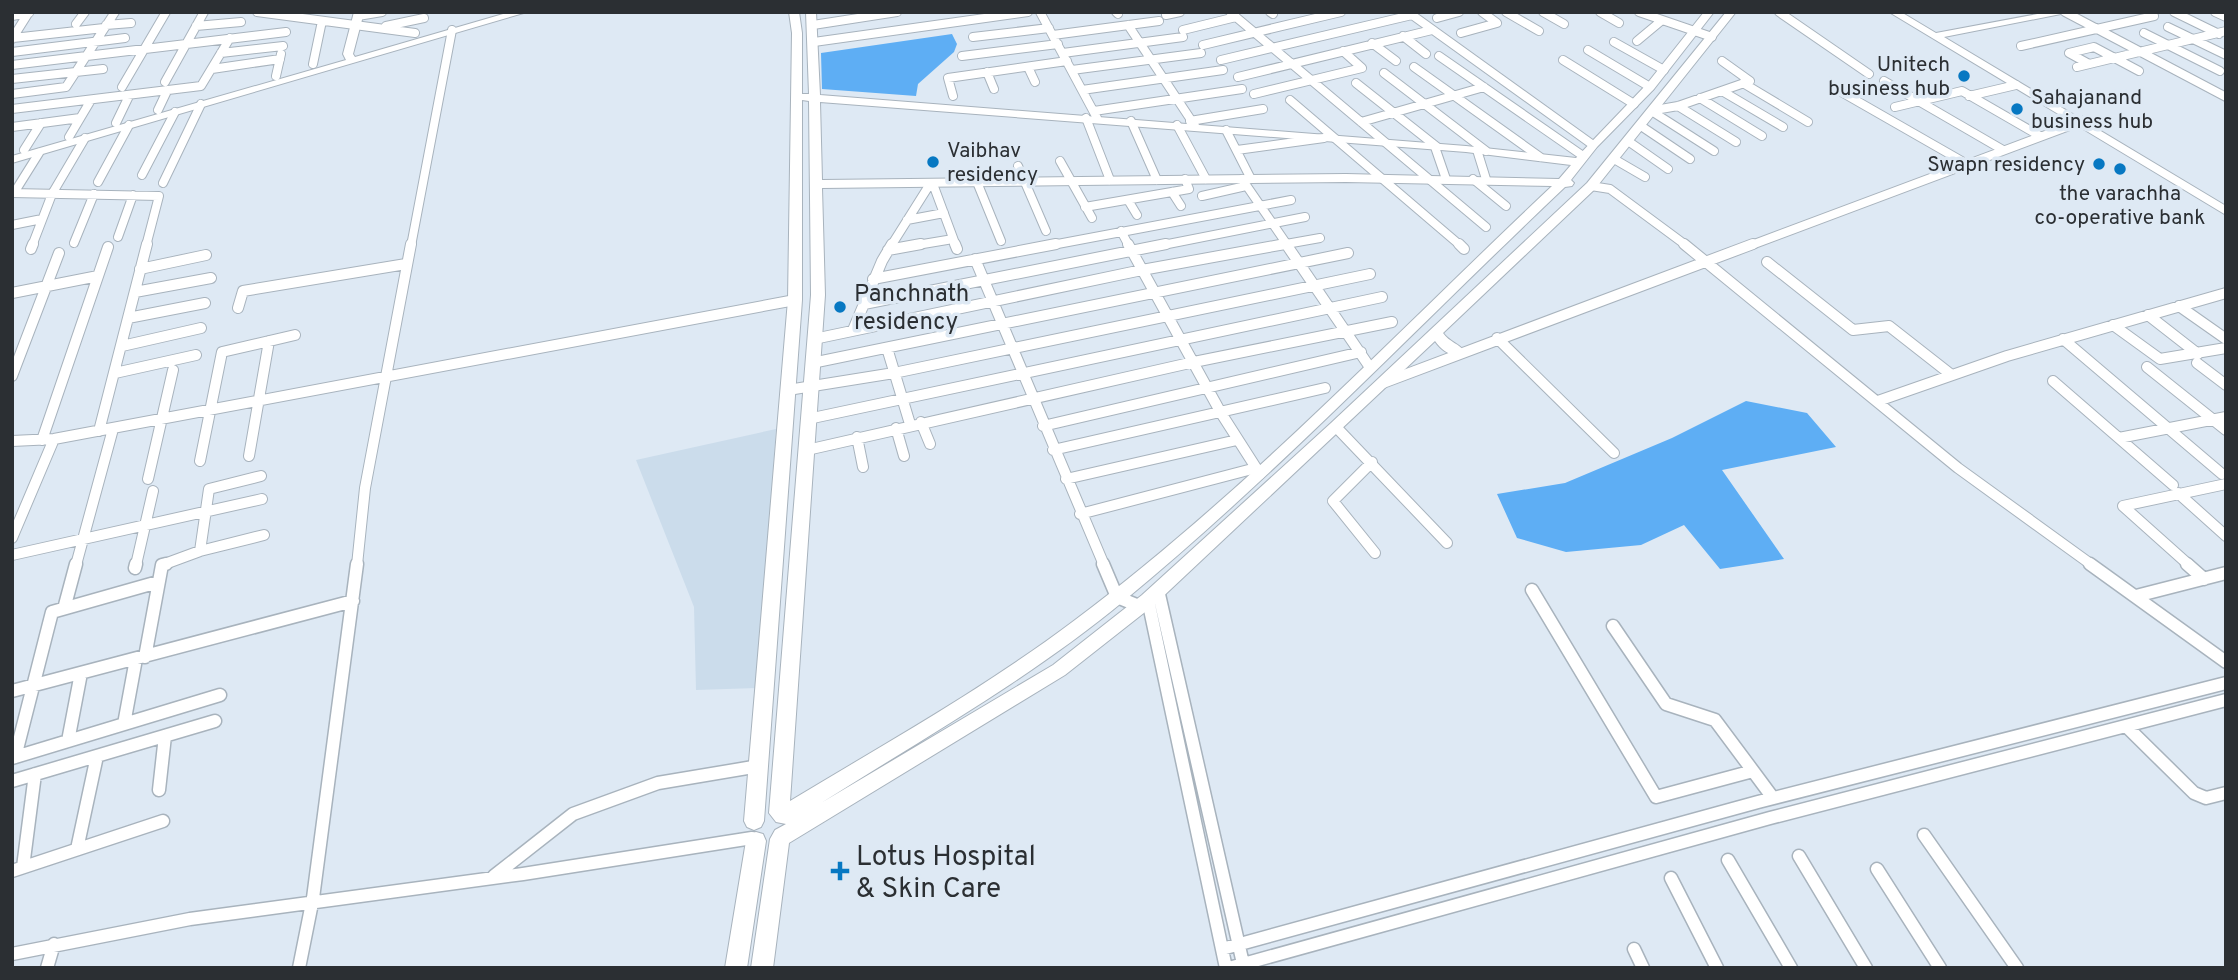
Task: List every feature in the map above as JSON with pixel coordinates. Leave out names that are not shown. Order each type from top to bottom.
[{"type":"street","points":[[76,24],[85,12]]},
{"type":"street","points":[[12,94],[65,88],[115,12]]},
{"type":"street","points":[[122,87],[166,12]]},
{"type":"street","points":[[158,110],[166,87],[204,12]]},
{"type":"street","points":[[257,12],[322,21],[358,18],[382,12]]},
{"type":"street","points":[[280,15],[300,12]]},
{"type":"street","points":[[12,160],[201,104],[313,64],[350,57],[415,33],[486,12]]},
{"type":"street","points":[[18,152],[158,110],[522,12]]},
{"type":"street","points":[[762,968],[781,838],[787,823],[781,814],[818,295],[817,184],[794,12]]},
{"type":"street","points":[[736,968],[754,833],[795,300],[797,186],[805,97],[814,42],[812,19],[897,12]]},
{"type":"street","points":[[935,12],[941,24]]},
{"type":"street","points":[[814,42],[941,24],[978,16],[1028,12]]},
{"type":"street","points":[[1040,12],[1082,90],[1110,180]]},
{"type":"street","points":[[1166,15],[1180,12]]},
{"type":"street","points":[[1437,18],[1458,12]]},
{"type":"street","points":[[1461,33],[1497,23],[1482,12]]},
{"type":"street","points":[[1543,12],[1564,24]]},
{"type":"street","points":[[1600,12],[1619,23]]},
{"type":"street","points":[[1639,12],[1712,37]]},
{"type":"street","points":[[754,833],[763,814],[781,814],[1043,652],[1117,597],[1258,471],[1349,385],[1365,359],[1563,182],[1585,154],[1650,87],[1709,12]]},
{"type":"street","points":[[12,954],[96,934],[313,898],[492,878],[754,833],[770,844],[781,838],[1059,670],[1148,599],[1336,427],[1591,186],[1731,12]]},
{"type":"street","points":[[1779,12],[1869,74]]},
{"type":"street","points":[[1894,12],[2226,201]]},
{"type":"street","points":[[1907,12],[2016,85],[2083,120],[2226,211]]},
{"type":"street","points":[[1942,37],[2066,12],[2226,97]]},
{"type":"street","points":[[2175,12],[2223,33]]},
{"type":"street","points":[[2215,12],[2226,17]]},
{"type":"street","points":[[14,34],[29,13]]},
{"type":"street","points":[[12,16],[29,13]]},
{"type":"street","points":[[1203,44],[1337,13]]},
{"type":"street","points":[[1511,13],[1539,31]]},
{"type":"street","points":[[1221,60],[1410,14],[1585,154]]},
{"type":"street","points":[[953,96],[948,78],[1028,66],[1140,43],[1183,33],[1233,15],[1486,227]]},
{"type":"street","points":[[2021,46],[2154,16]]},
{"type":"street","points":[[276,76],[290,17]]},
{"type":"street","points":[[358,18],[376,28],[415,33]]},
{"type":"street","points":[[350,57],[358,18]]},
{"type":"street","points":[[376,28],[424,18]]},
{"type":"street","points":[[313,64],[322,21]]},
{"type":"street","points":[[973,37],[1159,21]]},
{"type":"street","points":[[1637,41],[1661,21]]},
{"type":"street","points":[[196,26],[241,22]]},
{"type":"street","points":[[14,34],[131,23]]},
{"type":"street","points":[[1128,25],[1192,123],[1226,130],[1540,157],[1585,154]]},
{"type":"street","points":[[2168,27],[2226,55]]},
{"type":"street","points":[[299,968],[313,898],[354,601],[365,488],[384,375],[453,30]]},
{"type":"street","points":[[1238,77],[1432,30]]},
{"type":"street","points":[[12,65],[286,32]]},
{"type":"street","points":[[2144,33],[2220,71]]},
{"type":"street","points":[[2077,67],[2223,33]]},
{"type":"street","points":[[1403,36],[1426,54]]},
{"type":"street","points":[[12,52],[125,38]]},
{"type":"street","points":[[12,109],[129,96],[166,87],[201,86],[230,38]]},
{"type":"street","points":[[1614,42],[1664,69]]},
{"type":"street","points":[[1372,43],[1396,61]]},
{"type":"street","points":[[962,56],[1058,44]]},
{"type":"street","points":[[221,53],[283,46]]},
{"type":"street","points":[[2089,64],[2068,53],[2093,47],[2139,71]]},
{"type":"street","points":[[1588,50],[1650,87]]},
{"type":"street","points":[[1254,94],[1362,68],[1343,51]]},
{"type":"street","points":[[1072,70],[1201,53]]},
{"type":"street","points":[[1439,56],[1585,154]]},
{"type":"street","points":[[212,69],[280,59]]},
{"type":"street","points":[[1563,60],[1634,104]]},
{"type":"street","points":[[1654,111],[1678,106],[1750,80],[1722,61]]},
{"type":"street","points":[[1028,66],[1035,82]]},
{"type":"street","points":[[1415,67],[1540,157]]},
{"type":"street","points":[[12,79],[103,69]]},
{"type":"street","points":[[1082,90],[1223,70]]},
{"type":"street","points":[[987,72],[994,89]]},
{"type":"street","points":[[1384,73],[1481,151],[1486,179]]},
{"type":"street","points":[[1884,81],[2003,150]]},
{"type":"street","points":[[1356,83],[1436,147],[1446,179]]},
{"type":"street","points":[[1743,83],[1808,122]]},
{"type":"street","points":[[1925,106],[2016,85]]},
{"type":"street","points":[[1361,122],[1484,87]]},
{"type":"street","points":[[1092,116],[1242,89]]},
{"type":"street","points":[[1836,89],[1966,164]]},
{"type":"street","points":[[1722,91],[1783,127]]},
{"type":"street","points":[[1895,107],[1960,91],[2040,136]]},
{"type":"street","points":[[116,123],[129,96]]},
{"type":"street","points":[[805,97],[1092,116],[1177,125],[1263,108]]},
{"type":"street","points":[[1700,98],[1762,136]]},
{"type":"street","points":[[69,137],[91,100]]},
{"type":"street","points":[[1290,100],[1464,249]]},
{"type":"street","points":[[163,183],[201,104]]},
{"type":"street","points":[[1678,106],[1736,142]]},
{"type":"street","points":[[142,175],[175,111]]},
{"type":"street","points":[[1654,111],[1714,152]]},
{"type":"street","points":[[12,127],[80,118]]},
{"type":"street","points":[[1349,385],[1377,388],[1458,352],[1707,262],[2083,120]]},
{"type":"street","points":[[1131,121],[1157,180]]},
{"type":"street","points":[[18,152],[41,123]]},
{"type":"street","points":[[98,182],[129,125]]},
{"type":"street","points":[[1177,125],[1206,179]]},
{"type":"street","points":[[1641,126],[1690,159]]},
{"type":"street","points":[[1226,130],[1237,150],[1246,181],[1259,205],[1365,359]]},
{"type":"street","points":[[31,249],[52,194],[85,138]]},
{"type":"street","points":[[1237,150],[1332,138]]},
{"type":"street","points":[[1628,141],[1668,169]]},
{"type":"street","points":[[13,193],[39,153]]},
{"type":"street","points":[[1614,159],[1645,177]]},
{"type":"street","points":[[1060,161],[1092,218]]},
{"type":"street","points":[[1017,166],[1046,231]]},
{"type":"street","points":[[797,186],[1070,180],[1430,178],[1563,182],[1610,189],[1707,262],[1958,468],[2226,662]]},
{"type":"street","points":[[1473,179],[1506,206]]},
{"type":"street","points":[[1085,207],[1191,188],[1185,180]]},
{"type":"street","points":[[1202,196],[1246,181]]},
{"type":"street","points":[[977,182],[1001,241]]},
{"type":"street","points":[[931,184],[957,249]]},
{"type":"street","points":[[853,330],[873,279],[888,250],[931,184]]},
{"type":"street","points":[[1172,192],[1181,206]]},
{"type":"street","points":[[13,193],[159,196],[99,431]]},
{"type":"street","points":[[74,243],[94,194]]},
{"type":"street","points":[[118,237],[133,195]]},
{"type":"street","points":[[1128,200],[1137,215]]},
{"type":"street","points":[[873,279],[1291,200]]},
{"type":"street","points":[[907,220],[944,213]]},
{"type":"street","points":[[864,304],[1304,217]]},
{"type":"street","points":[[12,225],[42,219]]},
{"type":"street","points":[[1121,231],[1221,413],[1258,471]]},
{"type":"street","points":[[814,339],[1142,270],[1320,238]]},
{"type":"street","points":[[888,250],[953,239]]},
{"type":"street","points":[[42,440],[108,247]]},
{"type":"street","points":[[12,376],[59,253]]},
{"type":"street","points":[[812,363],[1348,253]]},
{"type":"street","points":[[140,270],[206,255]]},
{"type":"street","points":[[975,259],[1031,398],[1117,597]]},
{"type":"street","points":[[1767,262],[1853,330],[1889,326],[1949,373]]},
{"type":"street","points":[[238,308],[243,291],[406,264]]},
{"type":"street","points":[[788,390],[894,373],[1370,274]]},
{"type":"street","points":[[12,293],[98,276]]},
{"type":"street","points":[[135,292],[211,278]]},
{"type":"street","points":[[1878,401],[1949,373],[2226,293]]},
{"type":"street","points":[[808,419],[1382,297]]},
{"type":"street","points":[[12,441],[54,439],[113,429],[259,398],[795,300]]},
{"type":"street","points":[[128,318],[205,303]]},
{"type":"street","points":[[2179,306],[2226,339]]},
{"type":"street","points":[[2148,315],[2226,385]]},
{"type":"street","points":[[807,450],[916,423],[1392,322]]},
{"type":"street","points":[[2113,325],[2157,358],[2198,358],[2226,348]]},
{"type":"street","points":[[122,346],[201,328]]},
{"type":"street","points":[[1436,333],[1444,344],[1458,352]]},
{"type":"street","points":[[200,461],[222,352],[295,335]]},
{"type":"street","points":[[1497,338],[1614,453]]},
{"type":"street","points":[[2063,339],[2224,479]]},
{"type":"street","points":[[249,456],[269,341]]},
{"type":"street","points":[[887,348],[902,398],[930,444]]},
{"type":"street","points":[[115,373],[197,355]]},
{"type":"street","points":[[1043,426],[1207,388],[1365,359]]},
{"type":"street","points":[[2147,367],[2226,430]]},
{"type":"street","points":[[148,479],[173,370]]},
{"type":"street","points":[[2053,381],[2226,536]]},
{"type":"street","points":[[1053,450],[1325,388]]},
{"type":"street","points":[[2119,438],[2226,417]]},
{"type":"street","points":[[1336,427],[1447,543]]},
{"type":"street","points":[[897,428],[904,456]]},
{"type":"street","points":[[65,605],[113,429]]},
{"type":"street","points":[[857,437],[863,467]]},
{"type":"street","points":[[13,536],[54,439]]},
{"type":"street","points":[[1066,479],[1237,440]]},
{"type":"street","points":[[1372,462],[1333,501],[1375,553]]},
{"type":"street","points":[[1080,514],[1258,471]]},
{"type":"street","points":[[200,551],[211,488],[261,477]]},
{"type":"street","points":[[2204,579],[2123,506],[2176,489],[2224,479]]},
{"type":"street","points":[[135,568],[153,491]]},
{"type":"street","points":[[12,555],[262,499]]},
{"type":"street","points":[[124,724],[160,569],[165,562],[264,535]]},
{"type":"street","points":[[2136,596],[2226,573]]},
{"type":"street","points":[[14,758],[51,614],[65,605],[158,582]]},
{"type":"street","points":[[1532,590],[1657,797],[1753,771]]},
{"type":"street","points":[[1117,597],[1148,599]]},
{"type":"street","points":[[1148,599],[1239,944],[1236,967]]},
{"type":"street","points":[[1148,599],[1222,949],[1236,967]]},
{"type":"street","points":[[12,691],[354,601]]},
{"type":"street","points":[[1613,626],[1666,704],[1715,720],[1773,798]]},
{"type":"street","points":[[68,741],[81,673]]},
{"type":"street","points":[[1222,949],[1773,798],[2226,683]]},
{"type":"street","points":[[14,758],[220,695]]},
{"type":"street","points":[[1236,967],[1770,818],[2226,700]]},
{"type":"street","points":[[12,781],[215,722]]},
{"type":"street","points":[[2126,726],[2194,793],[2206,798],[2226,793]]},
{"type":"street","points":[[159,790],[164,736]]},
{"type":"street","points":[[77,849],[97,756]]},
{"type":"street","points":[[492,878],[573,814],[658,783],[759,766]]},
{"type":"street","points":[[35,774],[18,869],[163,821]]},
{"type":"street","points":[[1924,835],[2017,968]]},
{"type":"street","points":[[1799,856],[1866,968]]},
{"type":"street","points":[[1728,860],[1791,968]]},
{"type":"street","points":[[1877,869],[1940,968]]},
{"type":"street","points":[[1671,878],[1717,968]]},
{"type":"street","points":[[47,968],[54,944]]},
{"type":"street","points":[[1634,949],[1643,968]]},
{"type":"shaded area","points":[[952,34],[957,44],[954,52],[918,84],[916,96],[822,89],[821,53]]},
{"type":"shaded area","points":[[1746,401],[1807,413],[1836,447],[1722,470],[1784,559],[1720,569],[1684,525],[1641,545],[1566,552],[1517,538],[1497,494],[1565,483],[1672,438]]},
{"type":"shaded area","points":[[776,429],[757,688],[696,690],[694,607],[636,460]]},
{"type":"place","name":"Unitech business hub","points":[[1964,76]]},
{"type":"place","name":"Sahajanand business hub","points":[[2017,109]]},
{"type":"place","name":"Vaibhav residency","points":[[933,162]]},
{"type":"place","name":"Swapn residency","points":[[2099,164]]},
{"type":"place","name":"the varachha co-operative bank","points":[[2120,169]]},
{"type":"place","name":"Panchnath residency","points":[[840,307]]},
{"type":"place","name":"Lotus Hospital & Skin Care","points":[[840,871]]}]
